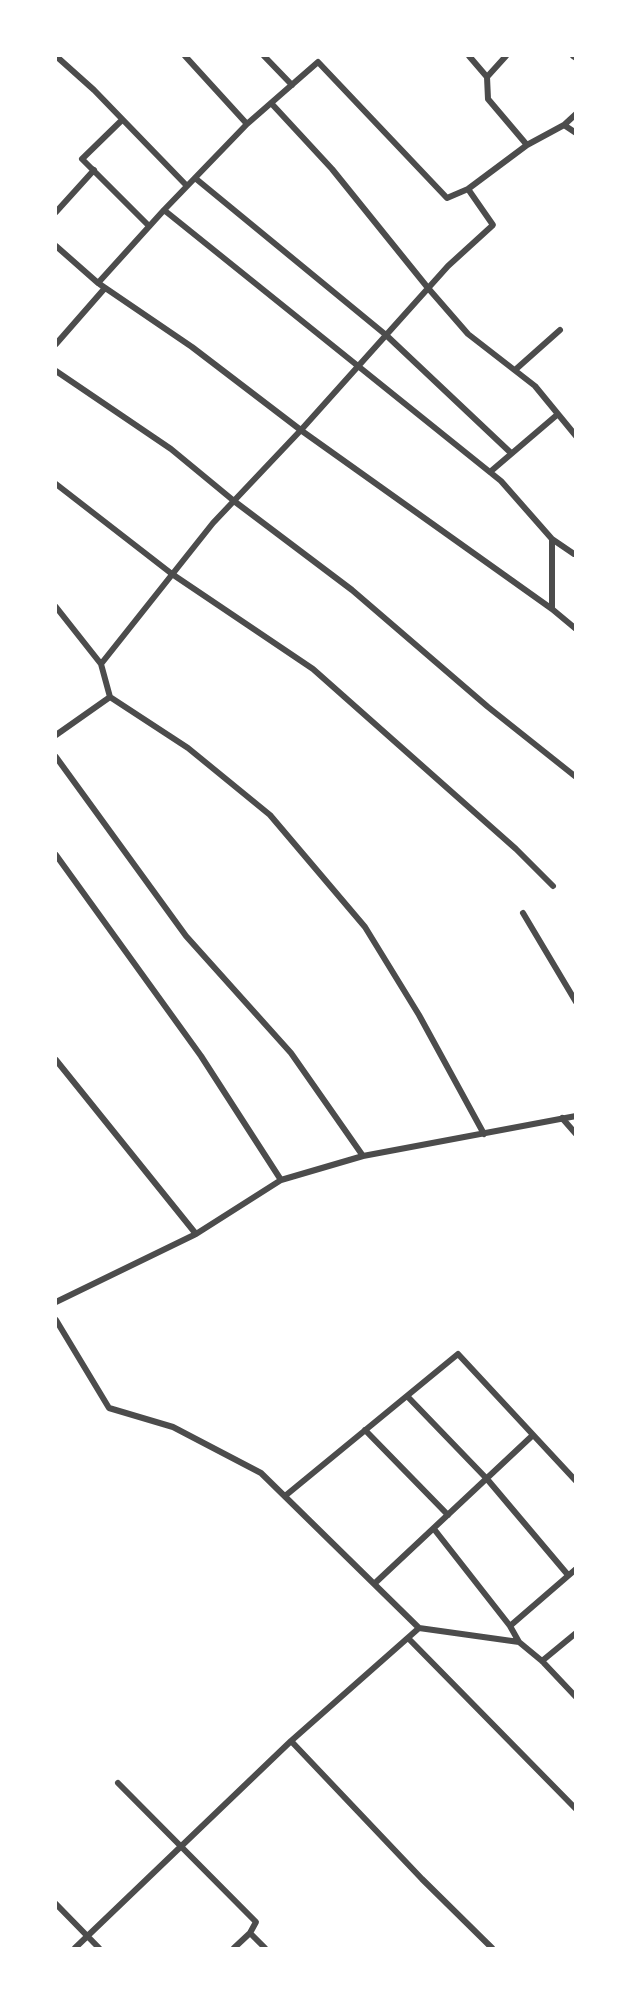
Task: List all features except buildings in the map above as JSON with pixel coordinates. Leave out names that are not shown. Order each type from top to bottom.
[{"type":"street","points":[[56,56],[94,90],[187,186]]},
{"type":"street","points":[[185,56],[247,124]]},
{"type":"street","points":[[264,56],[292,85]]},
{"type":"street","points":[[469,56],[487,77],[488,99],[527,145]]},
{"type":"street","points":[[487,77],[506,56]]},
{"type":"street","points":[[98,283],[247,124],[292,85],[317,58],[447,198],[468,189],[527,145],[564,125],[576,114]]},
{"type":"street","points":[[271,103],[332,169],[468,334],[535,386],[576,436]]},
{"type":"street","points":[[122,120],[82,159],[149,226]]},
{"type":"street","points":[[564,125],[576,133]]},
{"type":"street","points":[[56,212],[58,201],[94,170]]},
{"type":"street","points":[[195,178],[386,335],[511,453]]},
{"type":"street","points":[[101,664],[213,523],[301,430],[448,266],[493,225],[468,189]]},
{"type":"street","points":[[164,210],[490,472],[552,539],[574,554],[576,553]]},
{"type":"street","points":[[56,246],[98,283],[192,347],[301,430],[576,628]]},
{"type":"street","points":[[56,344],[105,288]]},
{"type":"street","points":[[515,370],[560,330]]},
{"type":"street","points":[[56,371],[171,449],[234,501],[352,590],[488,707],[576,777]]},
{"type":"street","points":[[490,472],[558,414]]},
{"type":"street","points":[[56,484],[172,574],[313,669],[500,834],[554,886]]},
{"type":"street","points":[[552,539],[552,609]]},
{"type":"street","points":[[56,607],[101,664],[110,697],[188,748],[270,815],[365,927],[419,1015],[484,1134]]},
{"type":"street","points":[[56,735],[110,697]]},
{"type":"street","points":[[56,758],[186,936],[291,1053],[363,1155]]},
{"type":"street","points":[[56,855],[201,1056],[281,1180]]},
{"type":"street","points":[[523,914],[576,1002]]},
{"type":"street","points":[[56,1060],[196,1234]]},
{"type":"street","points":[[56,1302],[196,1234],[281,1180],[363,1155],[576,1116]]},
{"type":"street","points":[[561,1118],[576,1134]]},
{"type":"street","points":[[56,1320],[109,1408],[173,1427],[261,1473],[419,1628],[519,1642]]},
{"type":"street","points":[[285,1496],[458,1354],[576,1481]]},
{"type":"street","points":[[406,1396],[487,1479],[568,1575]]},
{"type":"street","points":[[365,1430],[448,1515]]},
{"type":"street","points":[[374,1584],[533,1435]]},
{"type":"street","points":[[434,1529],[510,1626],[519,1642],[542,1661],[576,1697]]},
{"type":"street","points":[[510,1626],[576,1569]]},
{"type":"street","points":[[75,1948],[291,1742],[419,1628]]},
{"type":"street","points":[[542,1661],[576,1633]]},
{"type":"street","points":[[408,1638],[576,1809]]},
{"type":"street","points":[[291,1742],[422,1879],[492,1948]]},
{"type":"street","points":[[117,1783],[256,1922],[250,1933],[234,1948]]},
{"type":"street","points":[[56,1904],[99,1948]]},
{"type":"street","points":[[250,1933],[265,1948]]}]
